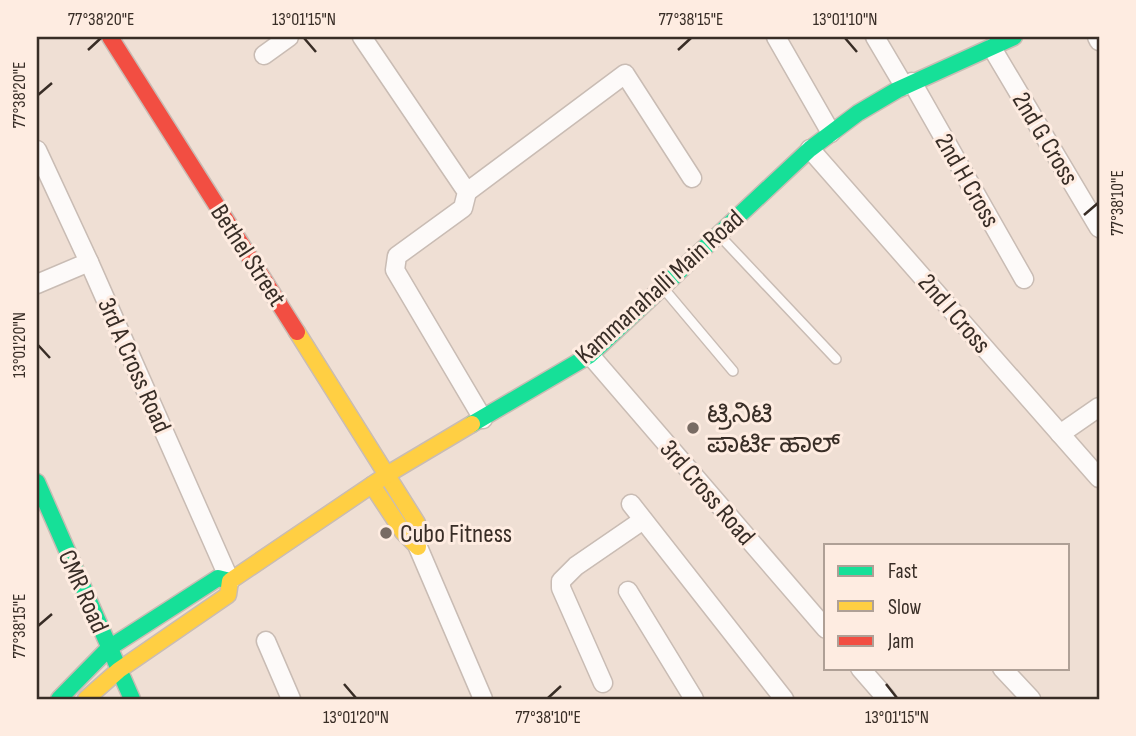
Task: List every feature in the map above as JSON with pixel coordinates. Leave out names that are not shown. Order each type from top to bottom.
[{"type":"main road","name":"Bethel Street","points":[[110,37],[388,474],[417,523],[418,547]]},
{"type":"main road","name":"Kammanahalli Main Road","points":[[86,699],[119,670],[228,595],[230,581],[388,474],[590,355],[810,149],[831,133],[908,84],[1014,37]]},
{"type":"main road","name":"CMR Road","points":[[37,482],[132,699]]},
{"type":"main road","points":[[372,485],[404,532],[418,547]]},
{"type":"main road","name":"Kammanahalli Main Road","points":[[59,699],[109,648],[218,578],[230,581]]},
{"type":"street","points":[[264,55],[289,37]]},
{"type":"street","points":[[362,37],[467,192]]},
{"type":"street","points":[[776,37],[831,133]]},
{"type":"street","name":"2nd H Cross","points":[[875,37],[908,84],[1024,279]]},
{"type":"street","name":"2nd G Cross","points":[[971,37],[987,51],[1099,228]]},
{"type":"street","points":[[483,419],[395,271],[397,256],[463,208],[467,192],[625,74],[692,178]]},
{"type":"street","name":"2nd I Cross","points":[[810,149],[1099,478]]},
{"type":"street","name":"3rd A Cross Road","points":[[37,150],[230,581]]},
{"type":"street","points":[[37,284],[89,262]]},
{"type":"street","name":"3rd Cross Road","points":[[590,355],[824,627]]},
{"type":"street","points":[[1060,434],[1099,407]]},
{"type":"street","points":[[631,504],[784,699]]},
{"type":"street","points":[[603,683],[561,588],[561,581],[576,566],[643,520]]},
{"type":"street","points":[[418,547],[483,699]]},
{"type":"street","points":[[628,591],[689,698]]},
{"type":"street","points":[[266,641],[291,699]]},
{"type":"street","points":[[862,670],[887,699]]},
{"type":"street","points":[[1004,670],[1031,699]]},
{"type":"lane","points":[[719,234],[836,359]]},
{"type":"lane","points":[[662,287],[733,370]]},
{"type":"traffic: fast","points":[[472,424],[590,355],[810,149],[858,113],[897,90],[1014,37]]},
{"type":"traffic: fast","points":[[37,482],[132,699]]},
{"type":"traffic: fast","points":[[59,699],[109,648],[218,578],[230,581]]},
{"type":"traffic: slow","points":[[297,332],[417,523],[418,547],[403,532],[372,485]]},
{"type":"traffic: slow","points":[[86,699],[119,670],[228,595],[230,581],[388,474],[472,424]]},
{"type":"traffic: jam","points":[[110,37],[297,332]]},
{"type":"place","name":"ಟ್ರಿನಿಟಿ ಪಾರ್ಟಿ ಹಾಲ್","points":[[693,428]]},
{"type":"place","name":"Cubo Fitness","points":[[386,533]]}]
